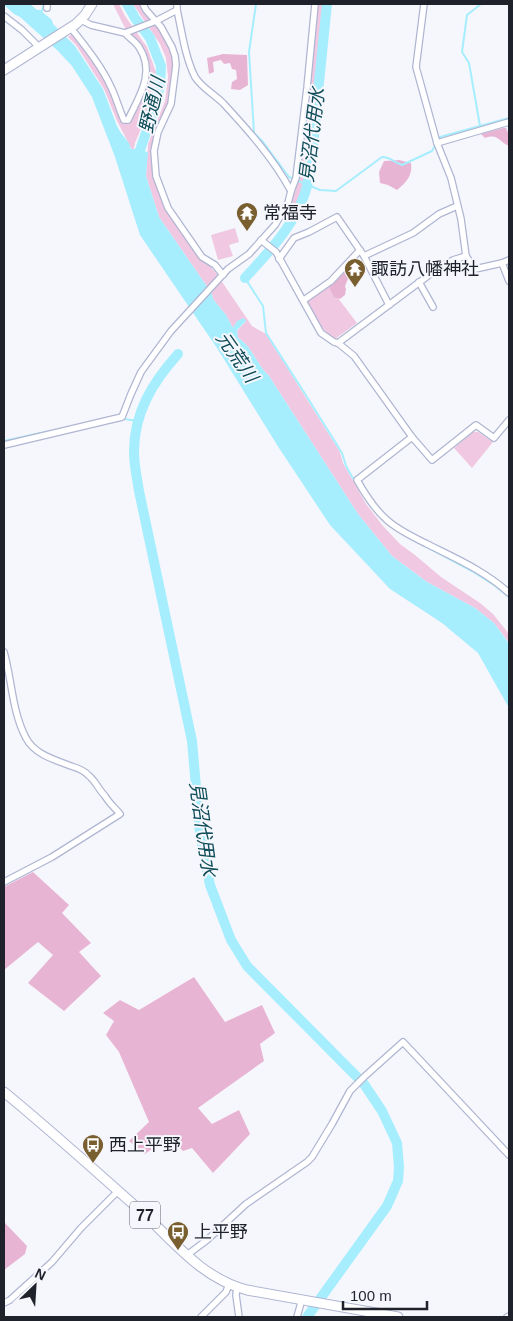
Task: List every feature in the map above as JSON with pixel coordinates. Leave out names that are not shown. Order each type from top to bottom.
[{"type":"main road","points":[[4,70],[81,20],[92,4]]},
{"type":"main road","name":"77","points":[[4,1092],[133,1204],[187,1255],[214,1276],[233,1286],[398,1317]]},
{"type":"street","points":[[143,4],[161,27],[172,47],[176,65],[171,104],[158,132],[154,151],[156,176],[168,208],[202,257],[215,265],[221,276]]},
{"type":"street","points":[[4,445],[122,417],[140,372],[171,331],[221,276],[249,254],[275,225],[288,203],[296,178],[314,4]]},
{"type":"street","points":[[424,4],[416,67],[437,144],[451,178],[461,219],[466,256],[475,269],[509,260]]},
{"type":"street","points":[[126,33],[156,21],[177,7],[190,65],[196,79],[215,95],[258,143],[281,173],[291,191]]},
{"type":"street","points":[[4,16],[40,46]]},
{"type":"street","points":[[70,28],[86,47],[106,78],[124,120],[128,120],[142,90],[147,70],[140,48],[126,33],[92,25],[81,20]]},
{"type":"street","points":[[437,144],[509,122]]},
{"type":"street","points":[[364,256],[413,233],[439,214],[457,206]]},
{"type":"street","points":[[279,258],[294,238],[337,217],[364,256],[389,305]]},
{"type":"street","points":[[261,240],[276,252],[321,333],[338,343],[354,356],[412,437],[432,460],[476,425],[494,438],[509,420]]},
{"type":"street","points":[[304,300],[332,281],[360,250]]},
{"type":"street","points":[[338,343],[432,272],[452,260],[466,256]]},
{"type":"street","points":[[502,263],[509,282]]},
{"type":"street","points":[[419,282],[433,307]]},
{"type":"street","points":[[412,437],[357,480],[366,496],[387,520],[405,533],[486,575],[509,593]]},
{"type":"street","points":[[4,652],[20,724],[29,743],[39,752],[82,770],[89,775],[120,814],[52,857],[4,882]]},
{"type":"street","points":[[187,1255],[207,1240],[246,1204],[307,1162],[332,1124],[350,1091],[403,1042],[509,1155]]},
{"type":"street","points":[[4,1303],[10,1300],[52,1262],[81,1228],[118,1191]]},
{"type":"street","points":[[201,1317],[233,1286],[239,1317]]},
{"type":"street","points":[[297,1317],[304,1300]]},
{"type":"shaded area","points":[[113,4],[119,4],[125,16],[147,47],[156,72],[150,107],[132,150],[117,121],[104,89],[76,45],[68,37],[73,33],[89,55],[108,85],[127,122],[146,83],[147,61],[126,30]]},
{"type":"shaded area","points":[[133,4],[141,4],[157,23],[173,53],[175,70],[169,103],[152,149],[166,207],[216,273],[252,326],[266,334],[340,452],[343,463],[366,504],[383,526],[400,544],[441,577],[493,614],[509,634],[509,643],[494,623],[475,608],[427,582],[392,556],[358,514],[269,376],[243,341],[238,338],[237,331],[246,321],[236,323],[233,328],[159,217],[146,176],[148,144],[165,101],[168,77],[166,58],[160,44]]},
{"type":"shaded area","points":[[318,4],[324,4],[306,179],[289,222],[272,244],[270,243],[281,231],[294,209],[291,205],[301,170]]},
{"type":"shaded area","points":[[223,54],[247,55],[248,85],[240,90],[231,89],[232,82],[237,79],[236,70],[232,69],[230,63],[224,64],[221,60],[213,62],[214,72],[209,74],[207,58]]},
{"type":"shaded area","points":[[506,128],[509,135],[509,146],[493,136],[485,138],[481,134]]},
{"type":"shaded area","points":[[399,160],[411,163],[411,171],[403,185],[397,190],[380,183],[379,172],[384,161]]},
{"type":"shaded area","points":[[235,228],[239,242],[229,245],[233,256],[218,260],[211,235]]},
{"type":"shaded area","points":[[345,272],[350,274],[345,286],[345,295],[340,299],[334,297],[329,287]]},
{"type":"shaded area","points":[[328,285],[357,323],[335,339],[322,327],[307,301]]},
{"type":"shaded area","points":[[473,432],[478,432],[493,442],[472,468],[454,448]]},
{"type":"shaded area","points":[[33,872],[69,905],[62,913],[91,943],[79,952],[101,976],[64,1011],[28,983],[53,955],[38,942],[4,970],[4,887]]},
{"type":"shaded area","points":[[194,977],[225,1022],[262,1005],[275,1033],[260,1044],[264,1061],[198,1108],[212,1124],[239,1110],[250,1134],[213,1173],[192,1148],[183,1151],[169,1137],[145,1154],[129,1141],[149,1122],[119,1052],[106,1035],[114,1021],[103,1013],[120,1000],[139,1010]]},
{"type":"shaded area","points":[[4,1222],[27,1246],[25,1254],[4,1270]]},
{"type":"water","name":"元荒川","points":[[4,4],[30,4],[52,20],[53,24],[75,46],[103,89],[117,126],[131,149],[148,152],[146,176],[159,217],[233,328],[237,321],[244,318],[246,321],[237,330],[238,338],[243,341],[269,376],[358,514],[392,556],[427,582],[475,608],[494,623],[509,643],[509,708],[478,653],[442,623],[390,589],[330,525],[279,448],[217,348],[140,235],[115,157],[92,97],[72,66],[58,51]]},
{"type":"waterway","points":[[41,13],[44,4]]},
{"type":"waterway","name":"野通川","points":[[127,4],[150,38],[161,66],[160,86],[136,162]]},
{"type":"waterway","points":[[256,4],[249,52],[254,133],[289,177],[320,190],[336,191],[382,157],[402,165],[432,151],[436,144]]},
{"type":"waterway","name":"見沼代用水","points":[[245,278],[291,222],[302,201],[308,182],[312,162],[327,4]]},
{"type":"waterway","points":[[480,126],[469,63],[462,52],[467,15],[481,4]]},
{"type":"waterway","points":[[438,140],[440,137],[509,118]]},
{"type":"waterway","points":[[245,278],[263,306],[266,333],[342,453],[346,466],[354,480]]},
{"type":"waterway","name":"見沼代用水","points":[[178,354],[160,376],[146,399],[137,424],[134,457],[139,491],[192,741]]},
{"type":"waterway","name":"見沼代用水","points":[[178,354],[160,376],[146,399],[137,424],[134,457],[139,491],[192,741],[200,833],[210,885],[231,940],[247,966],[364,1084],[382,1111],[397,1143],[398,1181],[387,1206],[307,1317]]},
{"type":"waterway","points":[[124,419],[138,421]]},
{"type":"waterway","points":[[4,441],[50,431]]},
{"type":"waterway","points":[[363,495],[372,508]]},
{"type":"waterway","points":[[408,537],[472,571],[509,597]]},
{"type":"place","name":"常福寺","points":[[247,232]]},
{"type":"place","name":"諏訪八幡神社","points":[[355,288]]},
{"type":"place","name":"西上平野","points":[[93,1164]]},
{"type":"place","name":"上平野","points":[[178,1251]]}]
